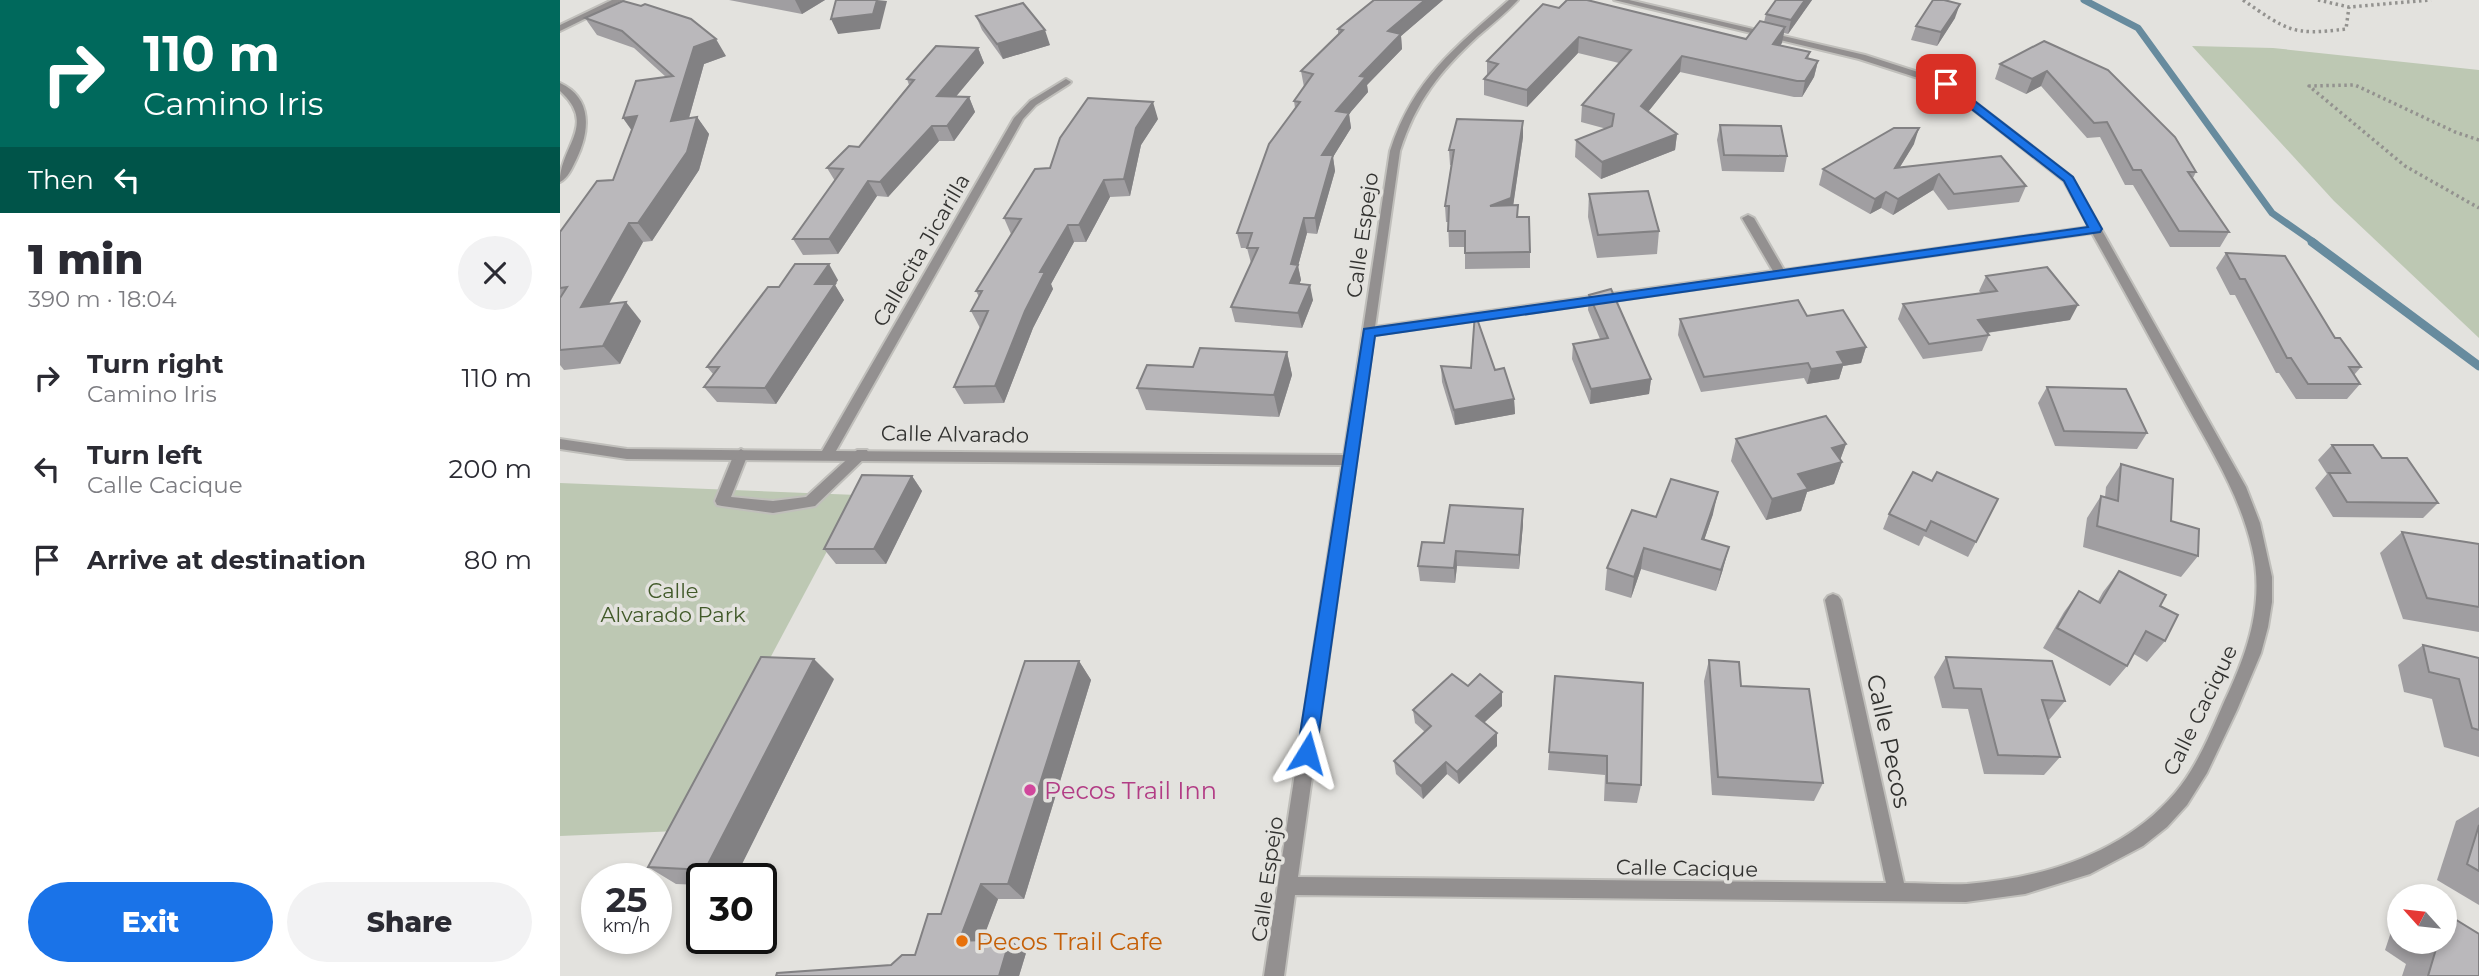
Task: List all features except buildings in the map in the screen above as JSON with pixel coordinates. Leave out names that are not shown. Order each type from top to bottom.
[{"type":"street","points":[[560,28],[619,0]]},
{"type":"street","name":"Calle Espejo","points":[[1274,976],[1395,151],[1403,121],[1429,79],[1514,0]]},
{"type":"street","name":"Calle Cacique","points":[[1287,886],[1966,893],[2024,885],[2099,862],[2128,845],[2180,800],[2199,772],[2255,650],[2266,601],[2262,555],[2253,520],[2236,481],[2068,179],[1946,84],[1862,57],[1618,0]]},
{"type":"street","name":"Callecita Jicarilla","points":[[827,454],[1019,118],[1033,103],[1066,82]]},
{"type":"street","points":[[560,86],[579,105],[582,124],[578,142],[560,179]]},
{"type":"street","points":[[1748,218],[1781,275]]},
{"type":"street","points":[[1369,332],[2096,229]]},
{"type":"street","name":"Calle Alvarado","points":[[560,444],[627,454],[1349,460]]},
{"type":"street","points":[[741,454],[722,502],[773,507],[810,502],[862,454]]},
{"type":"street","name":"Calle Pecos","points":[[1833,600],[1897,893]]},
{"type":"path","points":[[2243,0],[2286,29],[2314,33],[2346,29],[2349,7]]},
{"type":"path","points":[[2318,0],[2349,7],[2431,0]]},
{"type":"path","points":[[2479,139],[2455,132],[2355,85],[2309,86],[2405,166],[2479,208]]},
{"type":"green space","points":[[2192,46],[2273,48],[2479,70],[2479,338],[2334,201]]},
{"type":"green space","name":"Calle Alvarado Park","points":[[560,483],[857,495],[678,831],[560,836]]},
{"type":"waterway","points":[[2084,0],[2138,28],[2272,213],[2315,243]]},
{"type":"waterway","points":[[2312,242],[2479,366]]},
{"type":"place","name":"Pecos Trail Inn","points":[[1030,790]]},
{"type":"place","name":"Pecos Trail Cafe","points":[[962,941]]},
{"type":"route","points":[[1307,753],[1369,332],[2096,229],[2068,179],[1946,84]]}]
